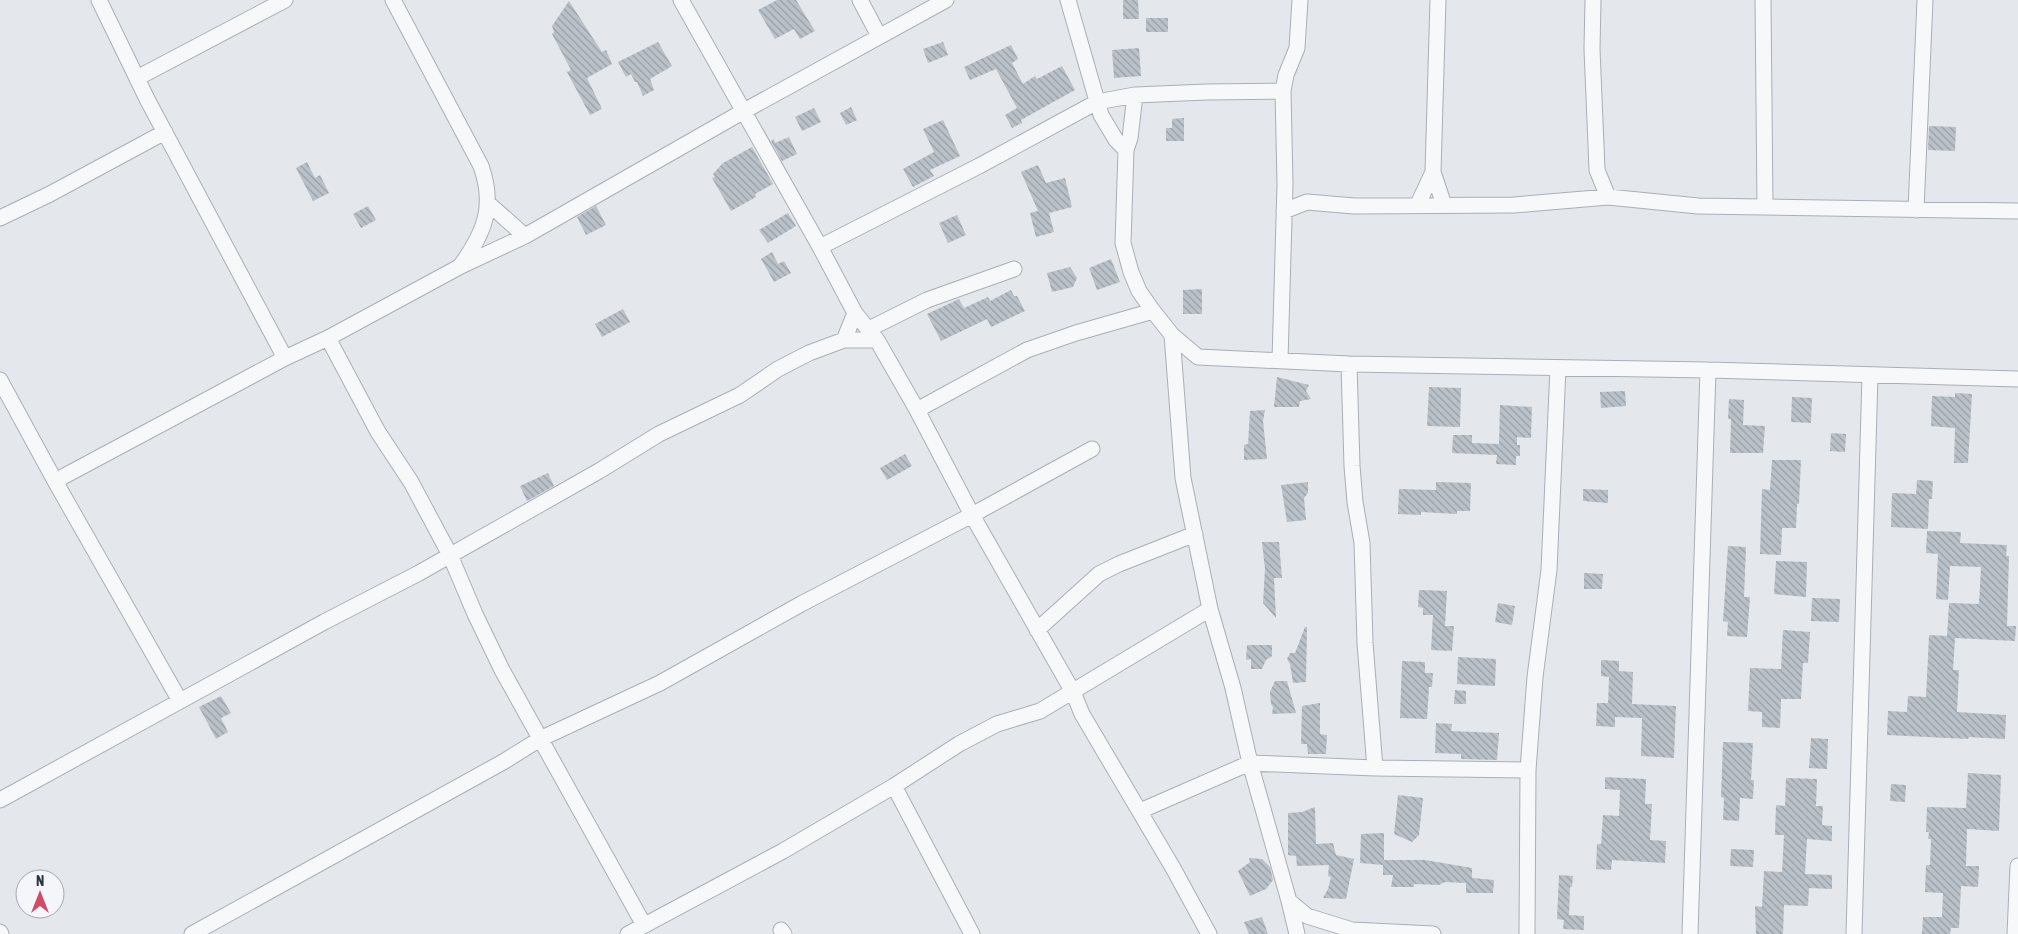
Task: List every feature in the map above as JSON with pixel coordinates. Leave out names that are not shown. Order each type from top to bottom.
[{"type":"street","points":[[99,0],[165,132],[285,358]]},
{"type":"street","points":[[137,78],[285,0]]},
{"type":"street","points":[[393,0],[481,166],[487,183],[489,204],[480,236],[461,266]]},
{"type":"street","points":[[681,0],[856,313],[873,334],[917,410],[972,515],[1072,692],[1082,714],[1140,811],[1209,934]]},
{"type":"street","points":[[860,0],[879,36]]},
{"type":"street","points":[[55,481],[461,266],[525,236],[744,111],[946,0]]},
{"type":"street","points":[[1068,0],[1101,115],[1116,140],[1126,150]]},
{"type":"street","points":[[1280,360],[1285,184],[1283,91],[1286,75],[1296,48],[1300,0]]},
{"type":"street","points":[[1418,204],[1432,172],[1438,0]]},
{"type":"street","points":[[1593,0],[1592,49],[1597,170],[1608,196]]},
{"type":"street","points":[[1763,0],[1765,206]]},
{"type":"street","points":[[1916,210],[1925,0]]},
{"type":"street","points":[[820,247],[979,166],[1098,102],[1135,95],[1283,91]]},
{"type":"street","points":[[1135,95],[1130,138],[1126,150],[1123,243],[1131,272],[1153,311],[1172,335],[1198,357],[1349,364],[1708,370],[2018,379]]},
{"type":"street","points":[[0,218],[50,194],[165,132]]},
{"type":"street","points":[[1583,199],[1597,170]]},
{"type":"street","points":[[1432,172],[1444,205]]},
{"type":"street","points":[[1285,184],[1307,202]]},
{"type":"street","points":[[1284,210],[1307,202],[1354,206],[1418,204],[1514,205],[1608,196],[1698,206],[2018,211]]},
{"type":"street","points":[[489,204],[525,236]]},
{"type":"street","points":[[0,800],[450,555],[599,471],[659,434],[740,394],[778,368],[809,353],[844,340],[873,334],[927,300],[1014,269]]},
{"type":"street","points":[[917,410],[1027,350],[1076,332],[1153,311]]},
{"type":"street","points":[[844,340],[856,313]]},
{"type":"street","points":[[1172,335],[1183,478],[1210,609],[1233,688],[1250,762],[1297,934]]},
{"type":"street","points":[[328,338],[378,432],[411,482],[450,555],[475,614],[502,670],[644,925]]},
{"type":"street","points":[[1176,378],[1198,357]]},
{"type":"street","points":[[1349,364],[1354,484],[1362,542],[1365,643],[1375,768]]},
{"type":"street","points":[[1527,934],[1528,770],[1535,677],[1549,570],[1558,368]]},
{"type":"street","points":[[1690,934],[1708,370]]},
{"type":"street","points":[[1854,934],[1870,375]]},
{"type":"street","points":[[0,380],[180,701]]},
{"type":"street","points":[[192,934],[503,762],[540,739],[660,683],[801,604],[972,515],[1092,449]]},
{"type":"street","points":[[1037,630],[1099,574],[1119,564],[1195,534]]},
{"type":"street","points":[[628,934],[783,851],[894,786],[959,744],[997,724],[1040,711],[1210,609]]},
{"type":"street","points":[[1140,811],[1250,762],[1375,768],[1528,770]]},
{"type":"street","points":[[894,786],[972,934]]},
{"type":"street","points":[[2015,934],[2018,866]]},
{"type":"street","points":[[1289,901],[1307,916],[1350,932],[1433,934]]},
{"type":"building","points":[[777,0],[796,0],[815,31],[800,39],[794,29],[775,39],[758,10]]},
{"type":"building","points":[[1123,0],[1138,0],[1139,19],[1123,19]]},
{"type":"building","points":[[569,1],[602,52],[606,50],[612,64],[587,78],[602,109],[590,115],[567,72],[571,70],[552,34],[554,32],[552,26]]},
{"type":"building","points":[[1146,18],[1168,18],[1168,32],[1146,32]]},
{"type":"building","points":[[658,42],[672,66],[650,79],[654,90],[643,96],[637,82],[635,82],[631,74],[626,77],[618,62]]},
{"type":"building","points":[[943,42],[948,55],[928,63],[923,49]]},
{"type":"building","points":[[1011,45],[1018,59],[1012,63],[1023,84],[1035,76],[1037,79],[1062,66],[1075,90],[1021,120],[1022,123],[1012,128],[1005,115],[1017,108],[996,69],[970,80],[964,67]]},
{"type":"building","points":[[1139,48],[1141,76],[1114,78],[1112,50]]},
{"type":"building","points":[[851,107],[857,120],[846,125],[840,113]]},
{"type":"building","points":[[814,108],[821,122],[802,131],[795,117]]},
{"type":"building","points":[[1184,118],[1184,141],[1166,141],[1166,128],[1172,128],[1172,119]]},
{"type":"building","points":[[943,120],[960,156],[930,170],[934,176],[913,187],[903,169],[934,152],[923,129]]},
{"type":"building","points":[[1929,126],[1956,127],[1955,151],[1928,150]]},
{"type":"building","points":[[789,137],[797,154],[782,161],[771,141],[774,139],[775,143]]},
{"type":"building","points":[[752,147],[773,184],[755,194],[756,197],[731,211],[712,178],[715,177],[713,174],[723,163]]},
{"type":"building","points":[[307,162],[315,178],[320,175],[329,193],[313,201],[296,168]]},
{"type":"building","points":[[1038,165],[1046,183],[1065,178],[1072,207],[1049,213],[1054,232],[1036,237],[1030,213],[1038,211],[1021,172]]},
{"type":"building","points":[[368,206],[376,220],[361,228],[353,214]]},
{"type":"building","points":[[596,206],[606,225],[586,235],[577,217]]},
{"type":"building","points":[[788,213],[796,226],[768,243],[759,230]]},
{"type":"building","points":[[957,215],[966,235],[948,243],[939,223]]},
{"type":"building","points":[[772,252],[778,264],[784,261],[791,273],[774,282],[761,259]]},
{"type":"building","points":[[1111,259],[1120,282],[1097,290],[1089,268]]},
{"type":"building","points":[[1070,267],[1077,278],[1073,287],[1052,292],[1047,273]]},
{"type":"building","points":[[1202,289],[1202,314],[1183,314],[1183,290]]},
{"type":"building","points":[[1011,290],[1014,296],[1017,296],[1025,311],[991,327],[987,319],[941,341],[927,314],[959,299],[964,308],[988,297],[990,301]]},
{"type":"building","points":[[623,309],[630,322],[602,337],[595,324]]},
{"type":"building","points":[[1277,377],[1309,385],[1306,391],[1311,399],[1300,401],[1299,407],[1274,407]]},
{"type":"building","points":[[1429,387],[1461,388],[1460,427],[1427,426]]},
{"type":"building","points":[[1625,391],[1626,406],[1601,408],[1600,392]]},
{"type":"building","points":[[1955,393],[1972,394],[1968,463],[1954,463],[1955,428],[1931,426],[1932,396],[1955,397]]},
{"type":"building","points":[[1792,397],[1812,398],[1811,423],[1791,422]]},
{"type":"building","points":[[1729,399],[1744,400],[1743,425],[1765,426],[1763,453],[1730,453],[1731,419],[1728,419]]},
{"type":"building","points":[[1500,405],[1532,407],[1531,438],[1517,437],[1517,445],[1520,445],[1520,456],[1516,456],[1516,465],[1496,464],[1497,455],[1452,453],[1453,435],[1472,435],[1472,443],[1499,444]]},
{"type":"building","points":[[1265,410],[1263,421],[1267,459],[1244,460],[1244,445],[1248,444],[1250,411]]},
{"type":"building","points":[[1831,433],[1846,434],[1845,452],[1830,451]]},
{"type":"building","points":[[905,454],[912,466],[887,480],[880,468]]},
{"type":"building","points":[[1772,460],[1801,460],[1796,528],[1782,528],[1781,555],[1760,554],[1762,489],[1770,490]]},
{"type":"building","points":[[548,473],[554,486],[527,501],[520,486]]},
{"type":"building","points":[[1917,480],[1933,481],[1932,499],[1929,499],[1928,529],[1891,527],[1892,493],[1916,494]]},
{"type":"building","points":[[1308,482],[1308,493],[1304,498],[1306,520],[1287,522],[1281,485]]},
{"type":"building","points":[[1436,482],[1471,483],[1470,511],[1457,511],[1457,514],[1421,512],[1421,515],[1398,514],[1399,489],[1436,490]]},
{"type":"building","points":[[1583,489],[1608,490],[1608,503],[1583,501]]},
{"type":"building","points":[[1927,531],[1961,532],[1960,543],[2007,545],[2006,556],[2009,556],[2007,626],[2016,626],[2015,641],[1955,638],[1953,670],[1959,670],[1957,712],[2006,715],[2005,739],[1887,735],[1888,711],[1907,712],[1908,696],[1926,697],[1929,635],[1947,636],[1949,603],[1979,604],[1981,567],[1950,566],[1948,600],[1936,599],[1938,554],[1926,553]]},
{"type":"building","points":[[1262,542],[1279,542],[1282,578],[1274,578],[1276,618],[1263,603],[1265,569]]},
{"type":"building","points":[[1728,546],[1746,547],[1744,597],[1750,597],[1747,637],[1727,636],[1728,622],[1723,621]]},
{"type":"building","points":[[1776,561],[1807,562],[1806,597],[1774,594]]},
{"type":"building","points":[[1584,573],[1603,574],[1602,589],[1584,589]]},
{"type":"building","points":[[1419,590],[1447,591],[1445,626],[1454,626],[1452,651],[1431,650],[1433,615],[1423,615],[1423,608],[1418,607]]},
{"type":"building","points":[[1812,598],[1840,599],[1839,622],[1811,621]]},
{"type":"building","points":[[1498,603],[1515,606],[1512,625],[1495,622]]},
{"type":"building","points":[[1305,627],[1307,627],[1306,682],[1293,683],[1290,664],[1287,659],[1290,653],[1295,653]]},
{"type":"building","points":[[1783,630],[1810,632],[1808,663],[1803,663],[1801,699],[1781,699],[1780,728],[1762,727],[1762,712],[1748,711],[1750,668],[1781,669]]},
{"type":"building","points":[[1247,645],[1272,645],[1272,656],[1266,660],[1262,669],[1251,669],[1251,659],[1246,660]]},
{"type":"building","points":[[1458,657],[1496,659],[1495,686],[1457,684]]},
{"type":"building","points":[[1601,660],[1619,661],[1619,671],[1633,672],[1632,704],[1676,706],[1674,758],[1641,756],[1642,718],[1615,717],[1615,727],[1596,726],[1597,703],[1608,703],[1609,677],[1601,676]]},
{"type":"building","points":[[1402,661],[1425,662],[1425,673],[1433,673],[1432,687],[1429,687],[1427,719],[1400,718]]},
{"type":"building","points":[[1275,681],[1287,681],[1296,713],[1272,714],[1273,707],[1270,692]]},
{"type":"building","points":[[1455,690],[1466,691],[1466,704],[1454,704]]},
{"type":"building","points":[[221,696],[231,713],[221,718],[228,732],[216,739],[199,707]]},
{"type":"building","points":[[1320,703],[1320,734],[1327,735],[1326,754],[1308,754],[1307,744],[1301,744],[1302,706]]},
{"type":"building","points":[[1436,723],[1452,724],[1451,731],[1499,733],[1497,760],[1461,759],[1461,754],[1435,753]]},
{"type":"building","points":[[1811,738],[1828,739],[1827,769],[1809,768]]},
{"type":"building","points":[[1723,742],[1753,743],[1751,780],[1754,780],[1753,799],[1740,798],[1739,821],[1723,820],[1724,798],[1721,797]]},
{"type":"building","points":[[1968,773],[2001,775],[1999,831],[1967,829],[1966,866],[1979,866],[1978,887],[1961,886],[1959,928],[1951,928],[1950,934],[1922,934],[1923,917],[1942,917],[1943,893],[1925,892],[1926,865],[1930,865],[1931,839],[1928,839],[1929,832],[1926,832],[1927,807],[1966,808]]},
{"type":"building","points":[[1605,777],[1646,779],[1645,804],[1652,804],[1650,840],[1666,841],[1665,863],[1612,860],[1611,870],[1596,869],[1597,844],[1601,844],[1603,815],[1619,816],[1620,790],[1605,789]]},
{"type":"building","points":[[1786,778],[1817,779],[1816,806],[1823,806],[1822,825],[1832,826],[1832,841],[1807,839],[1805,874],[1832,875],[1832,889],[1809,888],[1808,906],[1784,905],[1783,934],[1756,934],[1755,906],[1762,907],[1764,871],[1782,872],[1784,835],[1775,835],[1776,805],[1785,806]]},
{"type":"building","points":[[1891,784],[1906,785],[1905,802],[1890,801]]},
{"type":"building","points":[[1398,795],[1423,798],[1419,835],[1412,842],[1394,834]]},
{"type":"building","points":[[1315,807],[1316,844],[1333,843],[1336,855],[1354,859],[1346,899],[1323,898],[1331,877],[1328,876],[1329,865],[1297,866],[1296,856],[1288,855],[1288,813],[1302,812]]},
{"type":"building","points":[[1384,833],[1384,860],[1425,860],[1472,868],[1472,878],[1494,880],[1493,893],[1466,893],[1466,883],[1445,882],[1439,885],[1414,884],[1414,887],[1391,887],[1393,875],[1383,875],[1383,865],[1360,863],[1361,834]]},
{"type":"building","points":[[1731,849],[1754,850],[1753,867],[1730,866]]},
{"type":"building","points":[[1249,858],[1262,859],[1270,867],[1273,880],[1266,889],[1250,896],[1238,871],[1250,862]]},
{"type":"building","points":[[1559,875],[1573,876],[1572,887],[1570,887],[1569,915],[1584,916],[1584,930],[1563,929],[1564,920],[1557,919]]},
{"type":"building","points":[[1262,917],[1268,934],[1249,934],[1244,922]]}]
